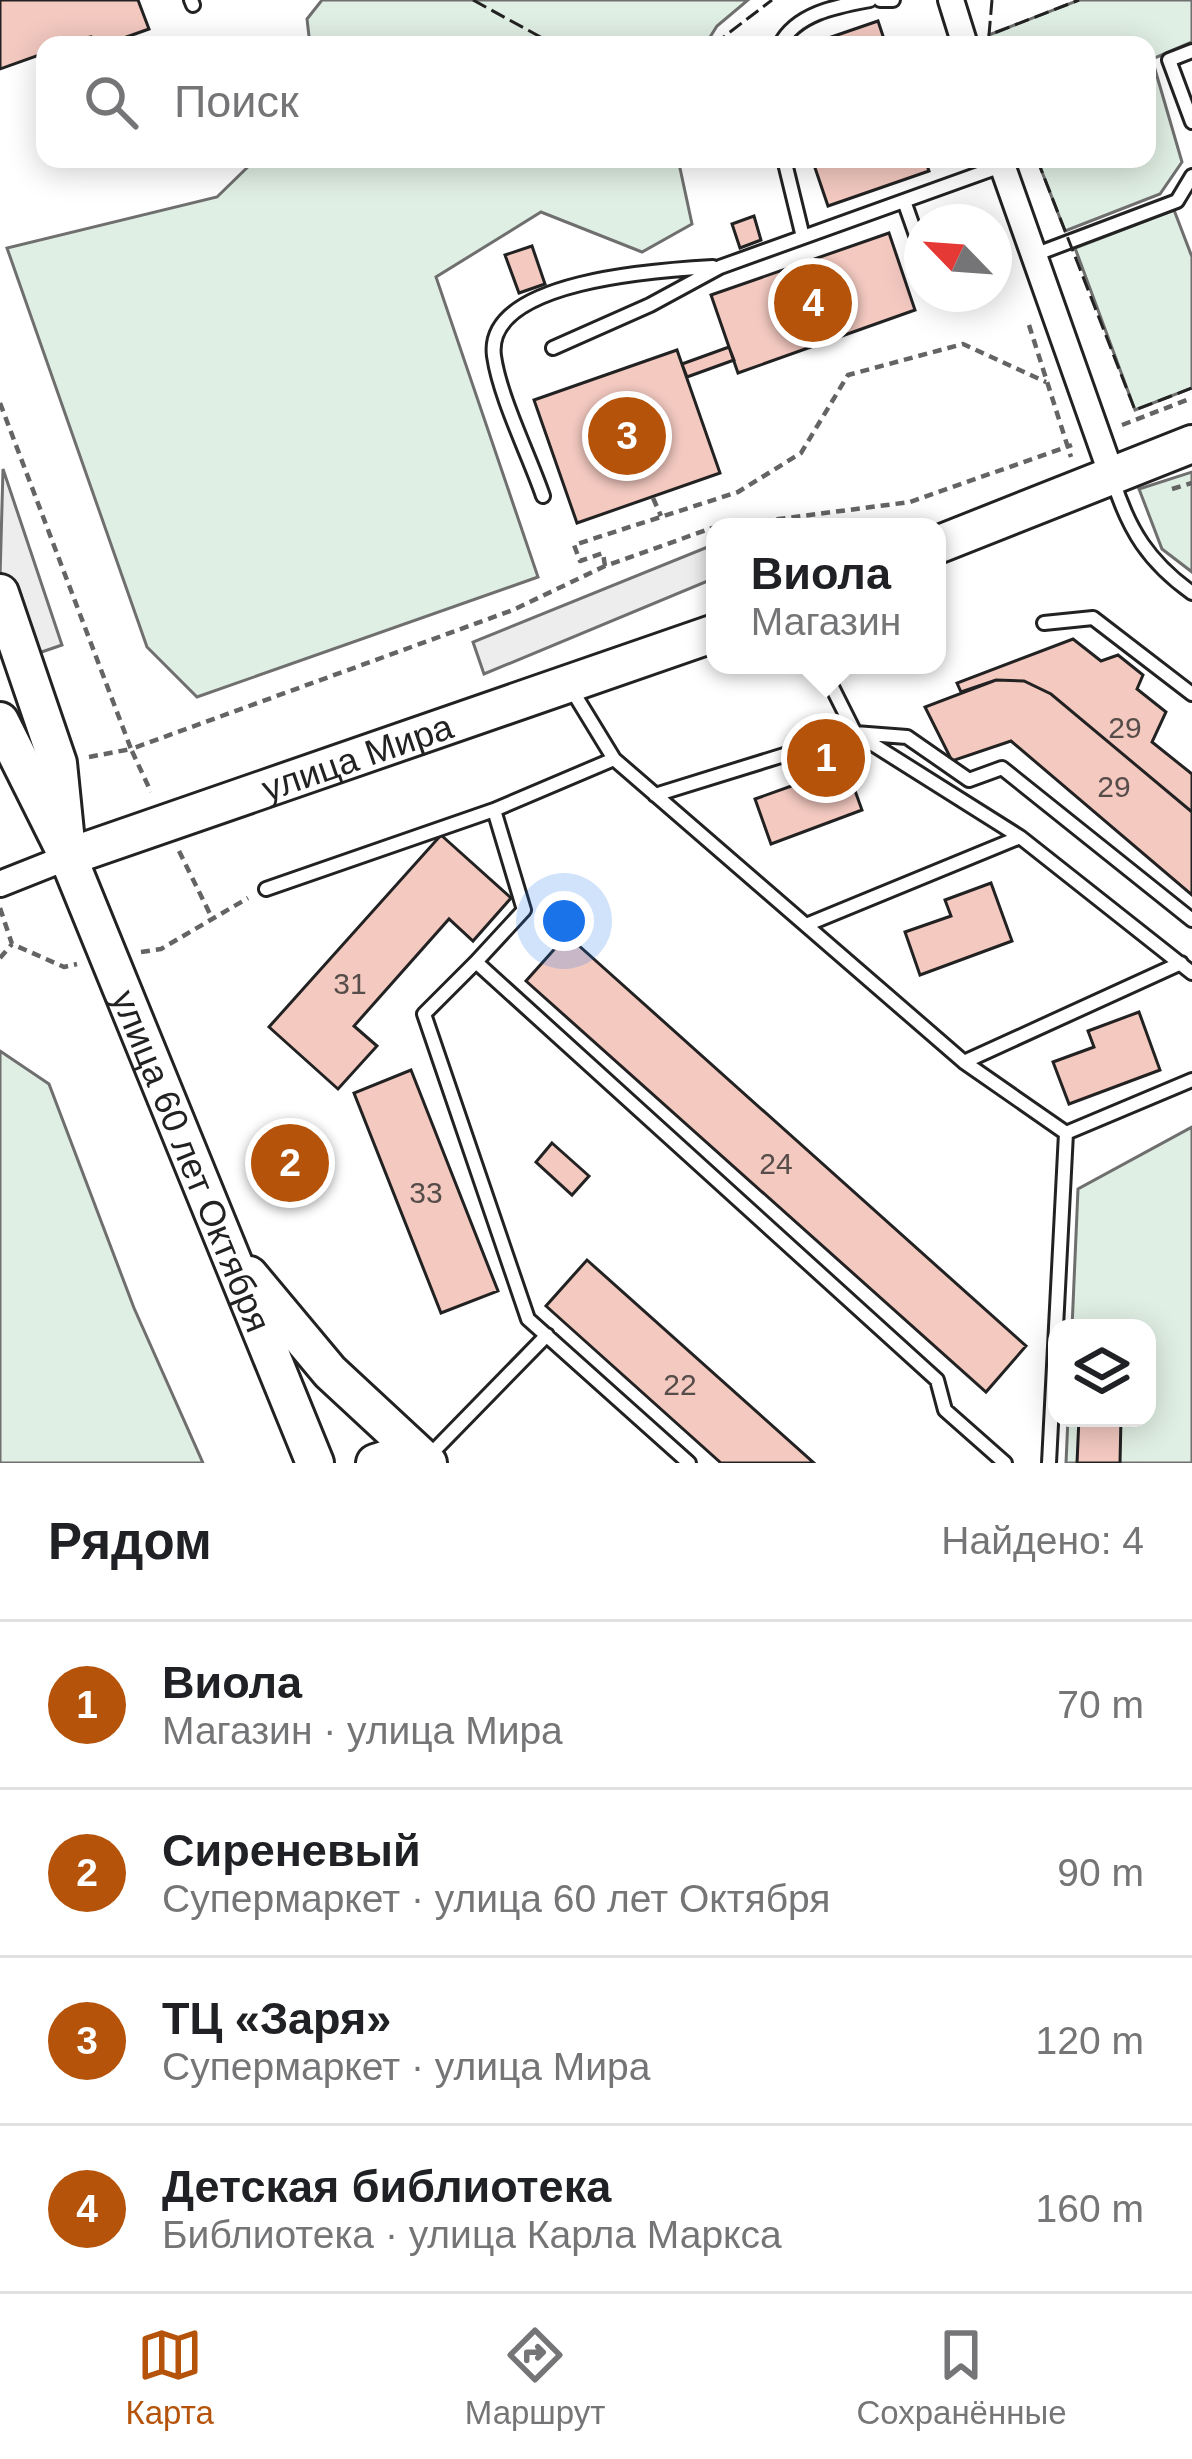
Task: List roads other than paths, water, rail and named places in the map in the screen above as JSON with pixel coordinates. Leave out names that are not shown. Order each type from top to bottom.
[{"type":"street","points":[[951,0],[962,36]]},
{"type":"street","points":[[1004,168],[1111,473]]},
{"type":"street","points":[[946,541],[1192,444]]},
{"type":"street","name":"улица 60 лет Октября","points":[[0,593],[58,763],[68,857]]},
{"type":"street","name":"улица Мира","points":[[0,884],[706,636]]},
{"type":"street","name":"улица 60 лет Октября","points":[[0,721],[68,857],[316,1463]]},
{"type":"street","points":[[223,1242],[330,1372],[427,1462]]},
{"type":"street","points":[[290,1405],[290,1380],[300,1365],[330,1372]]},
{"type":"street","points":[[375,1463],[400,1455],[427,1462]]},
{"type":"lane","points":[[788,36],[823,4],[870,0]]},
{"type":"lane","points":[[880,0],[892,0]]},
{"type":"lane","points":[[1192,51],[1169,60],[1192,122]]},
{"type":"lane","points":[[786,168],[803,237]]},
{"type":"lane","points":[[553,348],[720,267],[987,168]]},
{"type":"lane","points":[[1034,256],[1177,201],[1192,176]]},
{"type":"lane","points":[[543,496],[494,356],[497,327],[510,311],[602,279],[720,267]]},
{"type":"lane","points":[[1111,473],[1126,521],[1155,566],[1192,593]]},
{"type":"lane","points":[[1044,623],[1093,618],[1192,694]]},
{"type":"lane","points":[[826,674],[855,733],[1020,837],[1186,968],[964,1062]]},
{"type":"lane","points":[[570,687],[614,759],[964,1062],[1066,1133]]},
{"type":"lane","points":[[655,795],[855,733],[907,737],[969,779],[1002,768],[1192,920]]},
{"type":"lane","points":[[266,889],[494,810],[614,759]]},
{"type":"lane","points":[[494,810],[524,910],[424,1014],[528,1318],[689,1463]]},
{"type":"lane","points":[[806,925],[1020,837]]},
{"type":"lane","points":[[476,962],[938,1379],[945,1410],[1005,1463]]},
{"type":"lane","points":[[1066,1133],[1192,1080]]},
{"type":"lane","points":[[1049,1463],[1066,1133]]},
{"type":"lane","points":[[427,1462],[547,1335]]},
{"type":"place","name":"Детская библиотека","points":[[813,303]]},
{"type":"place","name":"ТЦ «Заря»","points":[[627,436]]},
{"type":"place","name":"Виола","points":[[826,758]]},
{"type":"place","name":"Сиреневый","points":[[290,1163]]}]
